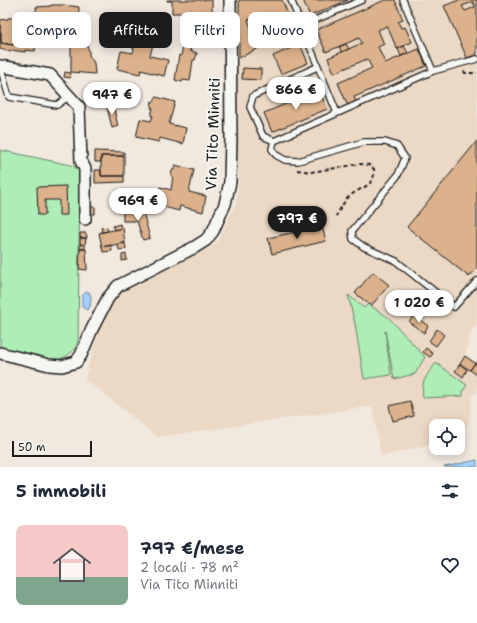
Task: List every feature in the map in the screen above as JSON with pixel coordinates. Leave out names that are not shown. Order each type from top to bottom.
[{"type":"street","name":"Via Tito Minniti","points":[[0,353],[49,365],[62,366],[76,362],[81,355],[108,298],[118,286],[195,247],[206,240],[213,231],[225,204],[230,182],[230,0]]},
{"type":"street","points":[[0,66],[50,75],[79,107],[81,161],[85,169],[85,219]]},
{"type":"lane","points":[[291,0],[296,12]]},
{"type":"lane","points":[[318,19],[362,0]]},
{"type":"lane","points":[[403,0],[433,72]]},
{"type":"lane","points":[[310,48],[337,113]]},
{"type":"lane","points":[[317,66],[253,96],[250,107],[263,136],[274,141],[433,72],[477,59]]},
{"type":"lane","points":[[0,66],[9,97],[57,104],[69,96]]},
{"type":"lane","points":[[274,141],[272,149],[276,155],[285,160],[298,161],[364,142],[385,142],[396,146],[405,158],[398,175],[352,231],[353,239],[364,247],[396,261],[454,307],[477,281]]},
{"type":"path","points":[[292,169],[311,172],[360,164],[369,165],[374,169],[375,177],[371,184],[354,193],[346,200],[336,216]]},
{"type":"shaded area","points":[[235,0],[477,0],[477,325],[471,332],[465,355],[477,364],[477,393],[472,393],[469,423],[465,429],[465,419],[429,419],[429,446],[381,456],[372,406],[158,437],[85,379],[101,323],[110,305],[123,291],[217,243],[236,204],[239,181],[234,89],[234,48],[240,48],[240,12],[235,12]]},
{"type":"green space","points":[[0,150],[75,166],[75,169],[80,169],[78,341],[75,349],[67,356],[52,362],[0,349]]},
{"type":"green space","points":[[348,295],[364,308],[368,304],[389,318],[425,357],[415,374],[394,379],[385,331],[391,375],[364,379],[355,324]]},
{"type":"green space","points":[[436,363],[467,385],[463,391],[463,396],[423,398],[423,383]]},
{"type":"water","points":[[86,292],[89,292],[91,297],[90,307],[87,310],[82,307],[82,296]]},
{"type":"water","points":[[477,460],[477,467],[444,467]]},
{"type":"building","points":[[212,0],[212,12],[172,13],[172,1],[167,1]]},
{"type":"building","points":[[239,0],[282,0],[287,12],[248,12],[248,48],[259,48],[239,58]]},
{"type":"building","points":[[303,0],[348,0],[318,13],[308,12]]},
{"type":"building","points":[[385,0],[395,0],[403,20],[398,22],[401,28],[405,27],[412,42],[397,49],[387,26],[378,30],[384,44],[378,47],[385,63],[419,49],[426,66],[354,97],[356,102],[348,106],[338,83],[372,68],[367,59],[334,73],[328,58],[362,43],[359,38],[326,52],[318,34],[318,29]]},
{"type":"building","points":[[459,0],[477,0],[477,54],[467,58],[444,6]],"holes":[[[473,2],[475,7],[465,11],[462,6]]]},
{"type":"building","points":[[64,5],[79,7],[79,12],[36,12],[36,7]]},
{"type":"building","points":[[12,18],[12,45],[1,43],[0,20]]},
{"type":"building","points":[[0,32],[1,43],[12,45],[12,48],[35,48],[35,51],[25,50],[25,52],[11,50],[11,52],[0,49]]},
{"type":"building","points":[[346,44],[349,49],[342,52],[339,47]]},
{"type":"building","points":[[404,46],[408,53],[401,56],[398,49]]},
{"type":"building","points":[[71,48],[88,48],[89,55],[94,63],[95,74],[71,72]]},
{"type":"building","points":[[134,48],[152,48],[150,56],[168,60],[164,76],[141,70],[140,74],[117,69],[121,51],[133,53]]},
{"type":"building","points":[[183,48],[191,48],[190,51],[197,53],[195,60],[193,60],[190,81],[183,80],[182,82],[175,80],[179,55],[181,56]]},
{"type":"building","points":[[291,48],[302,48],[308,63],[281,74],[273,56]]},
{"type":"building","points":[[243,68],[261,69],[261,80],[242,79]]},
{"type":"building","points":[[65,72],[71,73],[70,78],[64,77]]},
{"type":"building","points":[[107,85],[113,105],[107,107],[101,87]]},
{"type":"building","points":[[319,90],[327,109],[272,132],[264,113]]},
{"type":"building","points":[[156,97],[175,102],[169,124],[186,128],[183,144],[160,138],[159,142],[136,137],[140,119],[151,121],[153,116],[151,116],[153,108],[151,108],[152,101],[154,102]]},
{"type":"building","points":[[113,105],[118,126],[112,128],[107,107]]},
{"type":"building","points":[[477,141],[477,268],[469,277],[407,227]]},
{"type":"building","points":[[95,151],[124,152],[124,156],[101,156],[101,162],[95,162]]},
{"type":"building","points":[[101,156],[124,156],[124,176],[101,176]]},
{"type":"building","points":[[175,165],[194,170],[189,192],[206,196],[203,212],[180,206],[179,211],[156,205],[160,187],[171,190],[173,176],[171,176]]},
{"type":"building","points":[[95,170],[101,170],[101,176],[124,176],[124,182],[95,183]]},
{"type":"building","points":[[66,186],[67,215],[59,215],[59,200],[45,200],[45,215],[38,215],[37,187]]},
{"type":"building","points":[[89,207],[95,207],[95,214],[89,214]]},
{"type":"building","points":[[123,212],[143,212],[150,238],[143,240],[137,221],[123,221]]},
{"type":"building","points":[[120,224],[121,229],[114,230],[113,226]]},
{"type":"building","points":[[322,226],[326,241],[272,254],[268,238]]},
{"type":"building","points":[[107,227],[108,231],[102,232],[101,228]]},
{"type":"building","points":[[123,228],[125,243],[102,247],[99,233]]},
{"type":"building","points":[[80,233],[86,233],[87,238],[80,238]]},
{"type":"building","points":[[80,238],[86,238],[85,245],[80,244]]},
{"type":"building","points":[[125,243],[126,249],[119,250],[118,244]]},
{"type":"building","points":[[80,244],[85,245],[85,249],[80,249]]},
{"type":"building","points":[[111,245],[112,251],[103,252],[102,247]]},
{"type":"building","points":[[80,249],[86,249],[87,270],[79,269]]},
{"type":"building","points":[[126,254],[127,260],[122,261],[122,255]]},
{"type":"building","points":[[373,272],[389,285],[371,306],[355,293]]},
{"type":"building","points":[[414,315],[428,326],[424,333],[409,322]]},
{"type":"building","points":[[437,329],[444,335],[436,346],[429,341]]},
{"type":"building","points":[[426,348],[433,354],[430,357],[423,352]]},
{"type":"building","points":[[465,356],[475,363],[470,370],[460,364]]},
{"type":"building","points":[[475,363],[477,364],[477,375],[470,370]]},
{"type":"building","points":[[460,364],[467,370],[463,377],[455,371]]},
{"type":"building","points":[[410,401],[414,416],[393,421],[389,406]]}]
